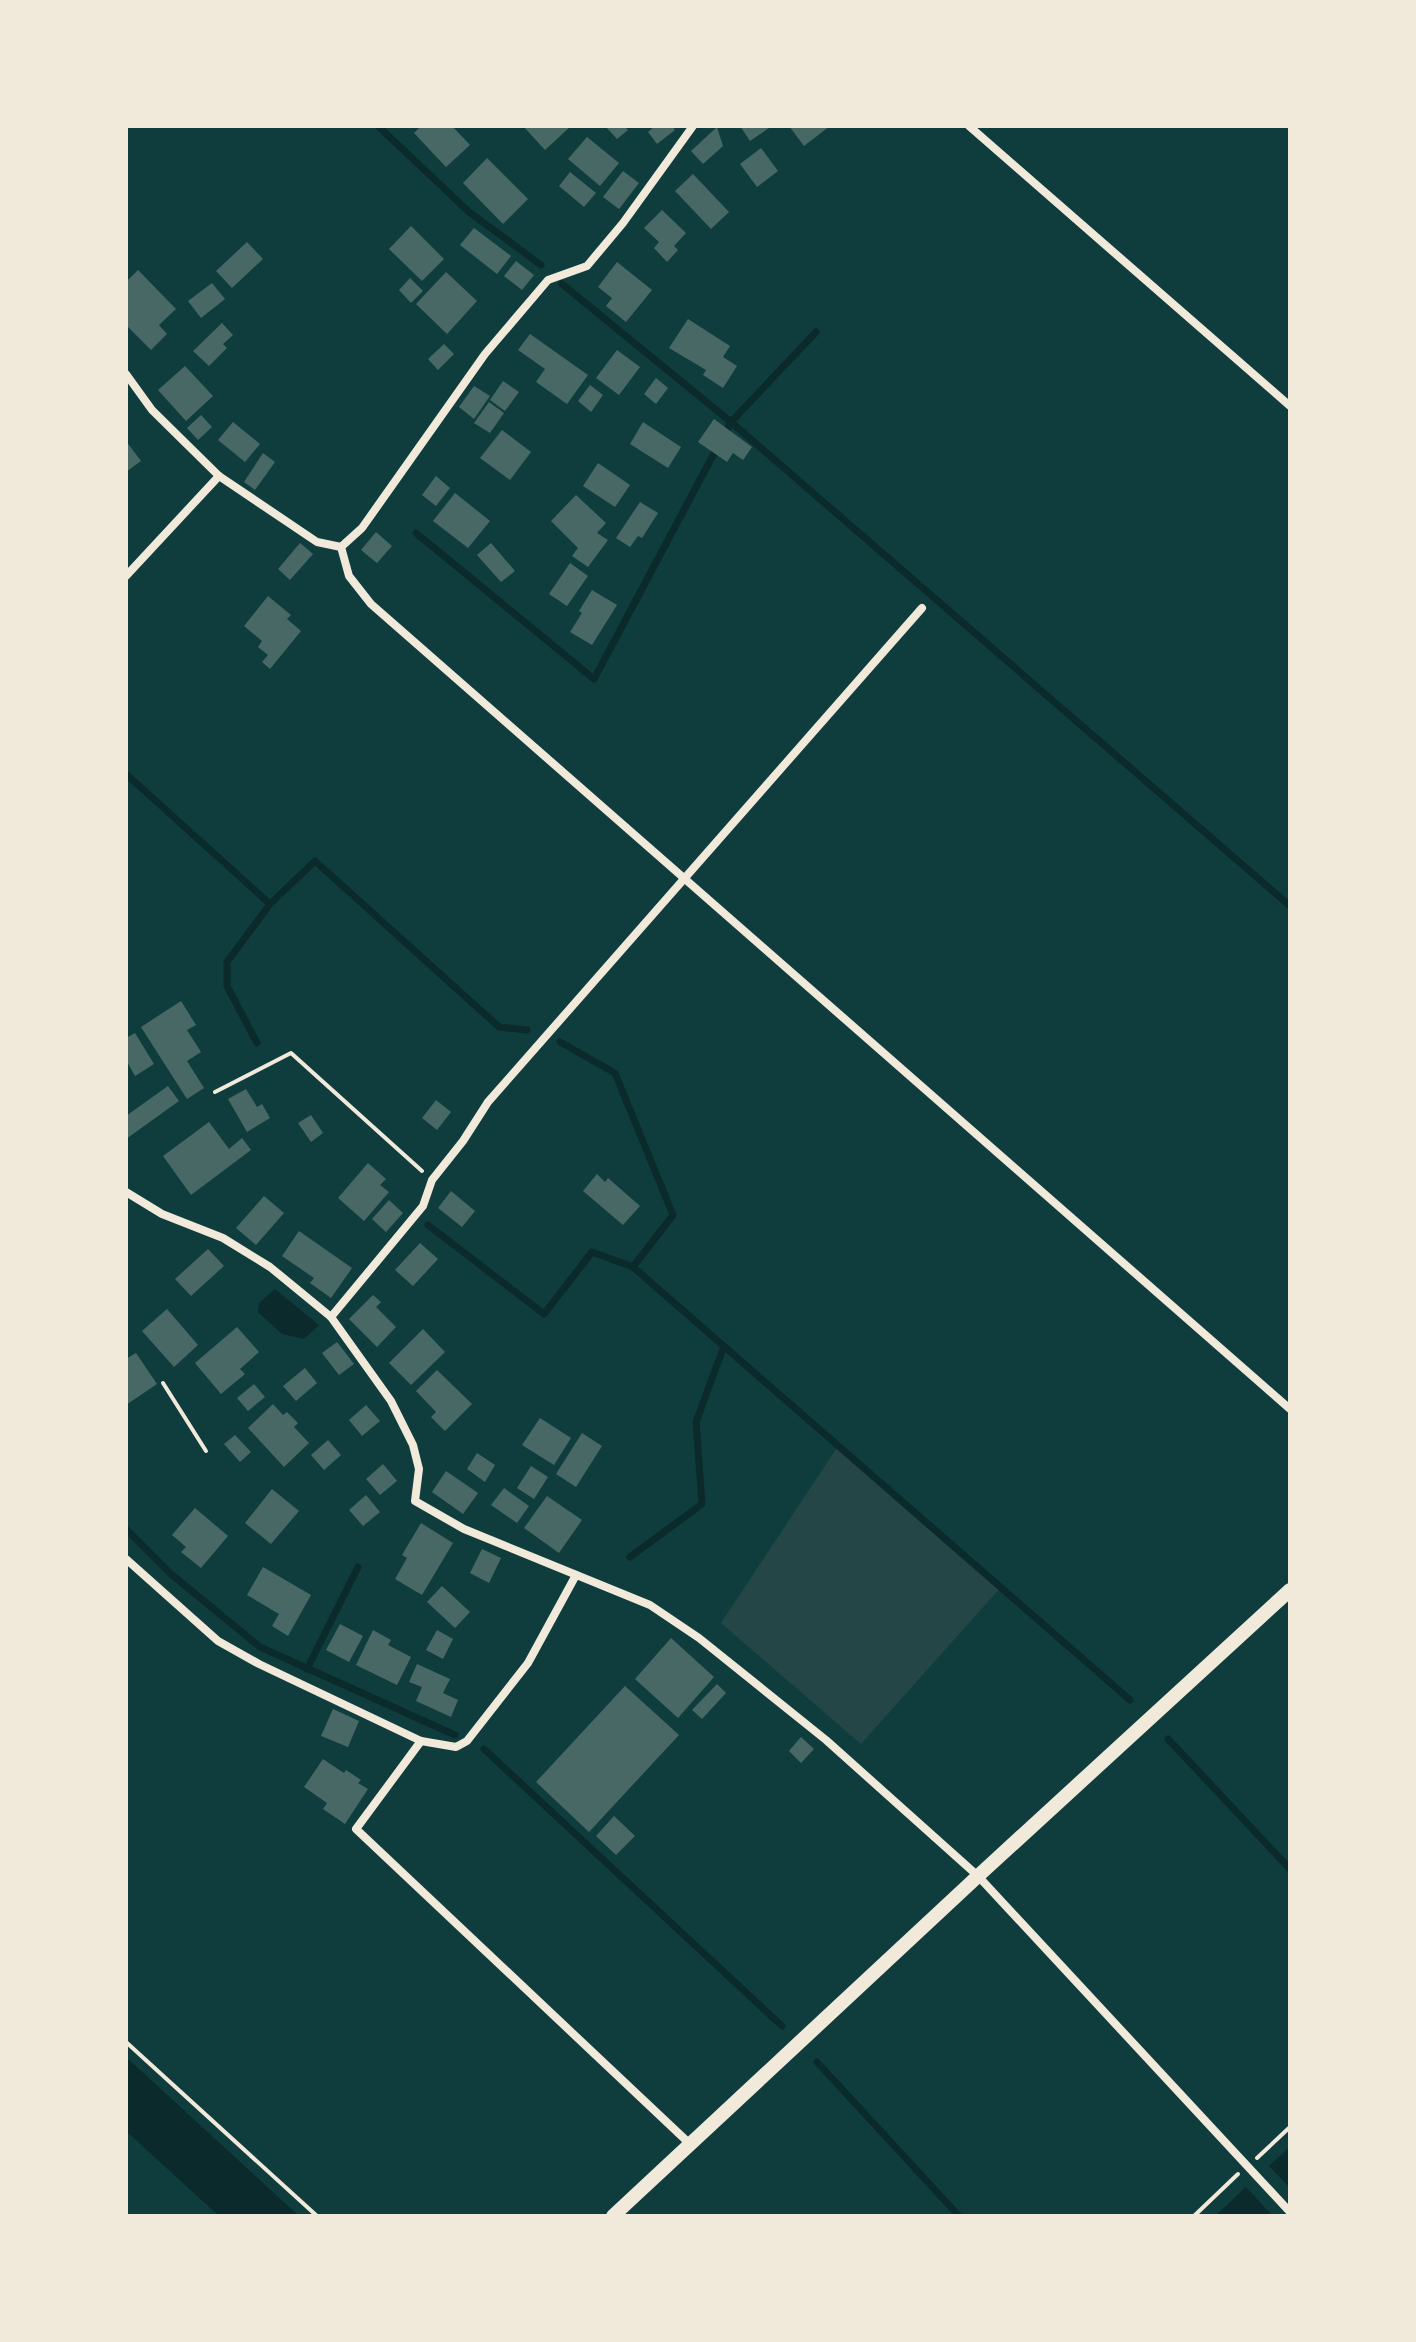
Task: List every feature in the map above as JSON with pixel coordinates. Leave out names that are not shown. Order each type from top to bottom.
[{"type":"street","points":[[341,547],[362,528],[485,354],[548,280],[587,266],[623,223],[693,126]]},
{"type":"street","points":[[969,126],[1290,406]]},
{"type":"street","points":[[126,374],[152,410],[219,476],[317,542],[341,547]]},
{"type":"street","points":[[126,576],[219,476]]},
{"type":"street","points":[[341,547],[349,576],[371,604],[1290,1409]]},
{"type":"street","points":[[331,1317],[423,1206],[432,1180],[463,1141],[488,1102],[922,608]]},
{"type":"street","points":[[126,1192],[162,1214],[223,1238],[270,1267],[331,1317],[391,1401],[413,1445],[419,1469],[415,1501],[464,1529],[650,1605],[699,1638],[826,1740],[978,1876],[1290,2212]]},
{"type":"street","points":[[126,1559],[218,1641],[259,1664],[421,1741],[456,1747],[467,1741],[528,1663],[576,1575]]},
{"type":"street","points":[[613,2216],[1290,1590]]},
{"type":"street","points":[[421,1741],[356,1829],[690,2144]]},
{"type":"path","points":[[215,1092],[291,1053],[432,1180]]},
{"type":"path","points":[[163,1383],[206,1451]]},
{"type":"path","points":[[126,2042],[317,2216]]},
{"type":"path","points":[[1194,2216],[1290,2127]]},
{"type":"shaded area","points":[[275,1289],[319,1325],[304,1339],[282,1334],[258,1312],[259,1303]]},
{"type":"shaded area","points":[[840,1443],[1002,1586],[861,1744],[721,1623]]},
{"type":"shaded area","points":[[126,2057],[299,2216],[219,2216],[126,2131]]},
{"type":"shaded area","points":[[1290,2147],[1290,2188],[1269,2166]]},
{"type":"shaded area","points":[[1246,2187],[1270,2213],[1267,2216],[1215,2216]]},
{"type":"building","points":[[421,126],[452,126],[470,145],[446,167],[414,133]]},
{"type":"building","points":[[523,126],[571,126],[545,150]]},
{"type":"building","points":[[605,126],[624,126],[628,130],[617,139]]},
{"type":"building","points":[[655,126],[672,126],[675,130],[657,144],[648,132]]},
{"type":"building","points":[[740,126],[767,126],[769,128],[750,141]]},
{"type":"building","points":[[789,126],[830,126],[804,146]]},
{"type":"building","points":[[717,127],[723,146],[703,164],[691,151]]},
{"type":"building","points":[[587,137],[619,163],[600,186],[568,159]]},
{"type":"building","points":[[761,148],[778,171],[757,187],[740,164]]},
{"type":"building","points":[[487,158],[528,199],[503,224],[463,183]]},
{"type":"building","points":[[623,171],[639,183],[619,209],[603,197]]},
{"type":"building","points":[[570,172],[596,193],[584,207],[559,186]]},
{"type":"building","points":[[693,174],[729,212],[711,229],[675,191]]},
{"type":"building","points":[[662,210],[686,233],[674,246],[678,250],[667,262],[654,248],[659,242],[644,228]]},
{"type":"building","points":[[411,226],[444,259],[422,281],[389,249]]},
{"type":"building","points":[[474,228],[511,256],[497,274],[460,245]]},
{"type":"building","points":[[247,242],[263,259],[232,288],[216,271]]},
{"type":"building","points":[[516,261],[534,275],[522,290],[504,276]]},
{"type":"building","points":[[617,262],[652,290],[626,322],[606,306],[612,298],[598,287]]},
{"type":"building","points":[[138,270],[176,309],[159,325],[167,334],[151,350],[126,325],[126,282]]},
{"type":"building","points":[[446,272],[477,301],[447,334],[416,304]]},
{"type":"building","points":[[410,278],[423,291],[411,303],[399,290]]},
{"type":"building","points":[[212,283],[225,299],[201,318],[188,301]]},
{"type":"building","points":[[688,319],[730,346],[723,357],[737,366],[723,388],[703,375],[706,370],[669,348]]},
{"type":"building","points":[[222,323],[233,335],[223,344],[227,348],[209,366],[193,351]]},
{"type":"building","points":[[530,334],[588,375],[567,404],[536,382],[545,369],[518,350]]},
{"type":"building","points":[[444,344],[454,354],[438,370],[428,359]]},
{"type":"building","points":[[617,350],[640,367],[619,395],[596,378]]},
{"type":"building","points":[[185,366],[213,396],[186,421],[158,390]]},
{"type":"building","points":[[656,378],[668,388],[656,404],[644,394]]},
{"type":"building","points":[[503,381],[519,392],[505,411],[490,400]]},
{"type":"building","points":[[590,385],[603,395],[591,412],[578,401]]},
{"type":"building","points":[[474,386],[490,396],[474,419],[459,407]]},
{"type":"building","points":[[489,402],[504,413],[490,433],[474,423]]},
{"type":"building","points":[[201,415],[212,427],[198,440],[187,428]]},
{"type":"building","points":[[714,419],[752,447],[743,460],[733,453],[727,462],[698,442]]},
{"type":"building","points":[[233,422],[260,444],[245,462],[218,440]]},
{"type":"building","points":[[643,422],[681,447],[668,468],[630,444]]},
{"type":"building","points":[[502,430],[531,452],[510,480],[480,458]]},
{"type":"building","points":[[126,441],[141,461],[126,472]]},
{"type":"building","points":[[263,453],[275,462],[255,490],[244,482]]},
{"type":"building","points":[[598,463],[630,485],[615,507],[583,486]]},
{"type":"building","points":[[436,476],[450,488],[436,506],[422,495]]},
{"type":"building","points":[[455,493],[490,521],[468,548],[433,521]]},
{"type":"building","points":[[576,495],[606,523],[597,533],[608,540],[588,567],[572,556],[578,548],[551,521]]},
{"type":"building","points":[[640,502],[658,513],[642,538],[638,536],[630,547],[616,538]]},
{"type":"building","points":[[376,532],[392,546],[377,563],[361,550]]},
{"type":"building","points":[[300,543],[313,554],[290,580],[278,569]]},
{"type":"building","points":[[491,543],[515,571],[501,582],[477,555]]},
{"type":"building","points":[[570,563],[588,576],[567,606],[549,594]]},
{"type":"building","points":[[592,590],[617,605],[592,645],[570,632]]},
{"type":"building","points":[[268,596],[291,615],[287,619],[301,631],[270,669],[262,662],[268,655],[258,647],[262,641],[244,626]]},
{"type":"building","points":[[181,1001],[196,1025],[187,1030],[201,1052],[187,1061],[204,1088],[187,1099],[141,1027]]},
{"type":"building","points":[[135,1033],[154,1064],[135,1076],[126,1060],[126,1038]]},
{"type":"building","points":[[168,1086],[179,1101],[126,1139],[126,1116]]},
{"type":"building","points":[[246,1089],[257,1107],[262,1104],[270,1118],[247,1132],[228,1099]]},
{"type":"building","points":[[436,1100],[451,1112],[437,1130],[422,1118]]},
{"type":"building","points":[[311,1115],[323,1133],[311,1142],[298,1123]]},
{"type":"building","points":[[209,1122],[229,1149],[242,1138],[251,1150],[191,1195],[163,1156]]},
{"type":"building","points":[[368,1163],[386,1179],[380,1185],[389,1192],[364,1221],[338,1198]]},
{"type":"building","points":[[597,1174],[605,1182],[608,1178],[640,1206],[623,1225],[583,1191]]},
{"type":"building","points":[[451,1191],[475,1211],[462,1227],[438,1208]]},
{"type":"building","points":[[264,1196],[284,1213],[256,1245],[236,1228]]},
{"type":"building","points":[[389,1200],[403,1213],[386,1232],[372,1219]]},
{"type":"building","points":[[299,1231],[352,1268],[331,1298],[310,1283],[314,1278],[282,1256]]},
{"type":"building","points":[[420,1243],[438,1259],[413,1286],[395,1270]]},
{"type":"building","points":[[208,1249],[224,1266],[191,1296],[175,1279]]},
{"type":"building","points":[[373,1295],[381,1302],[376,1307],[396,1327],[377,1347],[349,1319]]},
{"type":"building","points":[[167,1309],[198,1345],[174,1367],[142,1331]]},
{"type":"building","points":[[237,1327],[259,1352],[240,1369],[245,1374],[221,1394],[195,1363]]},
{"type":"building","points":[[423,1329],[445,1352],[411,1385],[389,1363]]},
{"type":"building","points":[[337,1342],[354,1364],[339,1375],[322,1353]]},
{"type":"building","points":[[136,1353],[157,1384],[126,1405],[126,1359]]},
{"type":"building","points":[[305,1368],[317,1383],[296,1401],[283,1386]]},
{"type":"building","points":[[437,1370],[472,1404],[445,1431],[431,1417],[436,1412],[416,1391]]},
{"type":"building","points":[[254,1384],[265,1397],[248,1411],[237,1398]]},
{"type":"building","points":[[273,1404],[283,1415],[287,1412],[298,1423],[294,1427],[309,1443],[284,1467],[248,1428]]},
{"type":"building","points":[[366,1405],[380,1421],[362,1436],[349,1420]]},
{"type":"building","points":[[540,1418],[571,1438],[554,1465],[522,1445]]},
{"type":"building","points":[[582,1433],[602,1446],[576,1487],[556,1474]]},
{"type":"building","points":[[235,1435],[251,1452],[240,1462],[224,1444]]},
{"type":"building","points":[[328,1440],[341,1455],[324,1470],[311,1455]]},
{"type":"building","points":[[477,1453],[495,1465],[485,1482],[467,1469]]},
{"type":"building","points":[[383,1464],[397,1481],[380,1495],[366,1479]]},
{"type":"building","points":[[531,1466],[548,1477],[534,1499],[517,1488]]},
{"type":"building","points":[[446,1471],[478,1493],[463,1514],[432,1492]]},
{"type":"building","points":[[504,1488],[529,1506],[517,1523],[491,1505]]},
{"type":"building","points":[[272,1489],[299,1511],[271,1544],[245,1523]]},
{"type":"building","points":[[366,1495],[380,1512],[363,1526],[349,1510]]},
{"type":"building","points":[[547,1496],[582,1520],[559,1553],[524,1528]]},
{"type":"building","points":[[195,1508],[228,1536],[201,1568],[181,1552],[186,1547],[172,1535]]},
{"type":"building","points":[[421,1523],[453,1543],[422,1595],[395,1579],[407,1558],[402,1555]]},
{"type":"building","points":[[482,1549],[501,1558],[489,1583],[470,1573]]},
{"type":"building","points":[[263,1567],[311,1595],[288,1636],[272,1626],[279,1614],[247,1595]]},
{"type":"building","points":[[442,1586],[470,1612],[455,1628],[427,1602]]},
{"type":"building","points":[[340,1624],[363,1636],[349,1662],[326,1650]]},
{"type":"building","points":[[373,1630],[391,1640],[388,1645],[411,1657],[397,1685],[356,1665]]},
{"type":"building","points":[[437,1630],[453,1639],[443,1659],[426,1650]]},
{"type":"building","points":[[671,1638],[714,1677],[678,1718],[635,1679]]},
{"type":"building","points":[[417,1664],[450,1679],[443,1693],[458,1700],[451,1717],[416,1701],[422,1687],[409,1682]]},
{"type":"building","points":[[717,1684],[726,1693],[702,1719],[692,1710]]},
{"type":"building","points":[[625,1686],[679,1735],[589,1832],[536,1782]]},
{"type":"building","points":[[333,1709],[359,1721],[348,1747],[321,1736]]},
{"type":"building","points":[[801,1737],[814,1749],[801,1763],[789,1751]]},
{"type":"building","points":[[323,1759],[361,1780],[358,1783],[368,1789],[345,1824],[323,1809],[327,1803],[304,1787]]},
{"type":"building","points":[[614,1816],[635,1836],[616,1855],[596,1836]]},
{"type":"waterway","points":[[378,126],[469,212],[541,265]]},
{"type":"waterway","points":[[562,284],[731,422],[816,332]]},
{"type":"waterway","points":[[724,435],[731,422],[1290,906]]},
{"type":"waterway","points":[[416,533],[594,679],[718,446]]},
{"type":"waterway","points":[[126,774],[270,904],[227,962],[227,986],[257,1043]]},
{"type":"waterway","points":[[270,904],[315,861],[499,1027],[527,1030]]},
{"type":"waterway","points":[[560,1042],[615,1073],[673,1215],[633,1267],[1130,1700]]},
{"type":"waterway","points":[[428,1225],[544,1314],[592,1252],[633,1267]]},
{"type":"waterway","points":[[630,1557],[702,1504],[696,1422],[724,1346]]},
{"type":"waterway","points":[[126,1529],[171,1574],[260,1647],[455,1735]]},
{"type":"waterway","points":[[307,1669],[358,1567]]},
{"type":"waterway","points":[[1168,1739],[1290,1869]]},
{"type":"waterway","points":[[484,1749],[782,2026]]},
{"type":"waterway","points":[[817,2062],[959,2216]]}]
